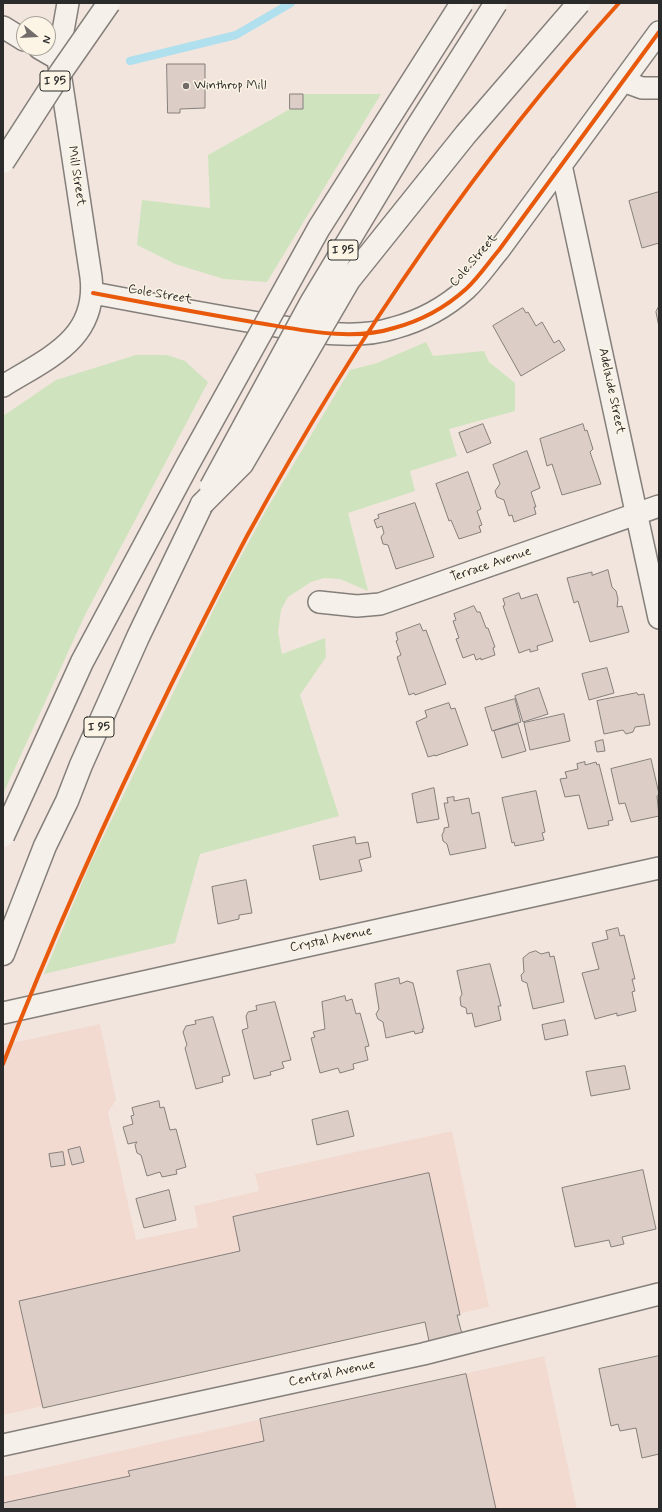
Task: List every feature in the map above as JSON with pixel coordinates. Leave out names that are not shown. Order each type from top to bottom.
[{"type":"highway","name":"I 95","points":[[3,162],[61,72],[109,3]]},
{"type":"highway","points":[[3,836],[82,662],[187,466],[319,228],[462,3]]},
{"type":"highway","name":"I 95","points":[[3,954],[45,846],[67,801],[138,637],[202,504],[311,302],[414,132],[496,3]]},
{"type":"highway","points":[[202,504],[242,464],[348,280],[466,134],[579,3]]},
{"type":"street","name":"Mill Street","points":[[3,386],[61,349],[75,337],[84,324],[89,313],[92,293],[58,59],[68,3]]},
{"type":"street","points":[[3,27],[16,35]]},
{"type":"street","name":"Cole Street","points":[[92,293],[309,331],[364,333],[395,328],[440,308],[466,289],[499,250],[659,32]]},
{"type":"street","points":[[53,56],[58,59]]},
{"type":"street","points":[[623,81],[642,88],[659,88]]},
{"type":"street","name":"Adelaide Street","points":[[561,165],[659,618]]},
{"type":"street","name":"Terrace Avenue","points":[[319,602],[357,606],[380,604],[659,506]]},
{"type":"street","name":"Crystal Avenue","points":[[3,1013],[659,868]]},
{"type":"street","name":"Central Avenue","points":[[3,1445],[423,1354],[659,1294]]},
{"type":"shaded area","points":[[100,1024],[116,1100],[108,1112],[136,1240],[198,1227],[194,1206],[259,1191],[255,1174],[452,1131],[489,1307],[3,1415],[3,1045]]},
{"type":"shaded area","points":[[544,1356],[577,1509],[3,1509],[3,1477]]},
{"type":"green space","points":[[303,94],[381,94],[267,282],[224,279],[175,264],[137,245],[142,200],[210,208],[208,155],[290,109],[303,109]]},
{"type":"green space","points":[[426,342],[433,356],[484,351],[489,362],[515,383],[515,411],[449,429],[457,456],[410,471],[415,491],[348,513],[368,591],[340,579],[324,578],[311,582],[288,597],[281,610],[278,632],[282,654],[325,638],[326,657],[300,695],[339,816],[200,854],[175,943],[44,974],[90,864],[226,584],[265,512],[350,370],[377,363]]},
{"type":"green space","points":[[136,355],[167,355],[185,361],[208,382],[85,615],[3,794],[3,416],[56,380]]},
{"type":"building","name":"Winthrop Mill","points":[[167,64],[205,64],[205,108],[180,109],[180,113],[168,113]]},
{"type":"building","points":[[290,94],[303,94],[303,109],[290,109]]},
{"type":"building","points":[[659,192],[659,243],[642,248],[629,201]]},
{"type":"building","points":[[659,306],[659,327],[656,312]]},
{"type":"building","points":[[523,308],[526,313],[528,312],[536,326],[542,322],[554,343],[559,340],[565,350],[521,376],[493,326]]},
{"type":"building","points":[[483,424],[491,443],[467,453],[459,433]]},
{"type":"building","points":[[583,424],[585,431],[587,430],[593,449],[590,452],[601,484],[562,495],[552,464],[547,466],[540,439]]},
{"type":"building","points":[[527,451],[540,488],[531,492],[536,507],[534,507],[536,514],[514,522],[512,515],[509,516],[504,500],[497,497],[495,491],[500,484],[493,465]]},
{"type":"building","points":[[468,472],[481,509],[477,511],[482,525],[479,526],[481,532],[459,539],[451,520],[449,521],[436,484]]},
{"type":"building","points":[[415,503],[434,557],[396,569],[388,545],[383,544],[381,537],[384,533],[382,526],[377,528],[374,520],[379,518],[378,515]]},
{"type":"building","points":[[608,570],[612,587],[616,591],[618,599],[617,607],[622,606],[629,632],[590,642],[578,601],[574,603],[567,578],[592,572],[592,575]]},
{"type":"building","points":[[519,593],[521,599],[537,594],[553,641],[537,646],[538,650],[530,652],[530,649],[519,653],[503,606],[505,605],[503,599]]},
{"type":"building","points":[[474,606],[477,612],[480,612],[495,647],[493,648],[495,655],[481,660],[481,658],[476,660],[474,654],[463,658],[456,639],[459,638],[453,621],[456,620],[454,614]]},
{"type":"building","points":[[420,624],[423,631],[426,630],[446,684],[415,695],[414,693],[409,695],[397,657],[401,655],[396,641],[398,640],[396,633]]},
{"type":"building","points":[[607,668],[614,693],[589,700],[582,674]]},
{"type":"building","points":[[539,688],[548,714],[523,722],[515,696]]},
{"type":"building","points":[[637,693],[638,695],[644,694],[650,725],[635,727],[633,732],[626,734],[623,730],[604,734],[597,701]]},
{"type":"building","points":[[515,699],[521,722],[492,731],[485,708]]},
{"type":"building","points":[[449,703],[451,709],[455,708],[468,745],[428,757],[416,722],[427,717],[425,711]]},
{"type":"building","points":[[564,714],[570,741],[530,750],[524,723]]},
{"type":"building","points":[[518,724],[526,751],[502,758],[494,731]]},
{"type":"building","points":[[603,740],[605,751],[597,752],[595,742]]},
{"type":"building","points":[[651,759],[659,794],[657,796],[659,816],[631,822],[625,803],[619,804],[611,769]]},
{"type":"building","points":[[585,762],[585,765],[596,762],[597,765],[599,764],[613,820],[608,821],[609,825],[588,829],[579,795],[565,797],[560,779],[567,778],[565,772],[578,769],[577,764]]},
{"type":"building","points":[[434,788],[439,819],[417,823],[412,794]]},
{"type":"building","points":[[536,791],[545,832],[542,833],[544,840],[515,846],[514,842],[512,843],[502,798]]},
{"type":"building","points":[[454,797],[454,801],[469,798],[472,814],[479,812],[486,848],[450,855],[447,844],[443,841],[442,835],[444,828],[449,827],[444,803],[448,803],[447,798]]},
{"type":"building","points":[[355,837],[356,844],[368,842],[371,857],[359,860],[362,871],[320,880],[313,846]]},
{"type":"building","points":[[246,880],[252,913],[239,915],[239,919],[218,924],[212,887]]},
{"type":"building","points":[[618,928],[620,936],[624,935],[635,979],[632,979],[635,991],[632,992],[636,1011],[617,1016],[617,1013],[595,1019],[582,973],[599,969],[592,943],[608,939],[606,931]]},
{"type":"building","points":[[536,951],[541,954],[549,952],[550,957],[554,956],[564,1002],[533,1009],[527,983],[522,981],[521,975],[524,972],[523,958],[529,953]]},
{"type":"building","points":[[490,964],[501,1006],[498,1006],[501,1020],[475,1027],[472,1013],[467,1014],[466,1008],[461,1006],[460,998],[462,994],[457,971]]},
{"type":"building","points":[[399,978],[400,984],[407,981],[413,983],[424,1029],[422,1029],[423,1032],[415,1034],[414,1031],[386,1038],[383,1022],[378,1019],[376,1014],[379,1009],[375,984]]},
{"type":"building","points":[[345,996],[346,1001],[352,999],[356,1014],[360,1013],[369,1046],[365,1047],[368,1060],[353,1064],[354,1069],[340,1073],[338,1068],[320,1073],[311,1038],[315,1037],[313,1032],[325,1029],[322,1002]]},
{"type":"building","points":[[275,1002],[291,1060],[282,1062],[284,1068],[270,1072],[271,1075],[254,1079],[242,1030],[248,1028],[246,1016],[248,1012],[257,1010],[256,1006]]},
{"type":"building","points":[[213,1017],[230,1075],[222,1077],[223,1082],[196,1089],[185,1048],[187,1045],[183,1032],[186,1026],[196,1024],[195,1021]]},
{"type":"building","points":[[565,1020],[568,1035],[545,1040],[542,1025]]},
{"type":"building","points":[[625,1066],[630,1089],[591,1096],[586,1072]]},
{"type":"building","points":[[159,1101],[160,1108],[164,1107],[170,1130],[176,1129],[186,1167],[176,1170],[177,1174],[162,1177],[160,1172],[147,1176],[141,1155],[137,1153],[135,1145],[137,1142],[128,1144],[123,1127],[133,1124],[131,1116],[134,1115],[132,1108]]},
{"type":"building","points":[[348,1111],[354,1136],[317,1145],[312,1120]]},
{"type":"building","points":[[80,1147],[84,1162],[72,1165],[68,1150]]},
{"type":"building","points":[[63,1152],[65,1165],[51,1167],[49,1154]]},
{"type":"building","points":[[643,1170],[656,1229],[622,1237],[624,1244],[611,1247],[609,1240],[575,1247],[562,1188]]},
{"type":"building","points":[[429,1173],[460,1315],[457,1315],[462,1334],[429,1341],[425,1322],[43,1408],[19,1301],[240,1251],[233,1217]]},
{"type":"building","points":[[169,1190],[176,1220],[144,1228],[136,1199]]},
{"type":"building","points":[[659,1356],[659,1454],[642,1458],[636,1428],[620,1431],[618,1424],[611,1426],[599,1369]]},
{"type":"building","points":[[466,1374],[496,1509],[3,1509],[3,1503],[130,1476],[128,1471],[264,1441],[260,1419]]},
{"type":"waterway","points":[[130,61],[236,35],[291,3]]},
{"type":"cycle path","points":[[3,1064],[62,920],[126,778],[218,591],[287,466],[328,396],[372,327],[465,192],[566,64],[619,3]]},
{"type":"cycle path","points":[[93,293],[233,319],[324,333],[360,334],[377,332],[404,325],[423,317],[450,302],[479,275],[659,32]]},
{"type":"place","name":"Winthrop Mill","points":[[186,86]]}]
